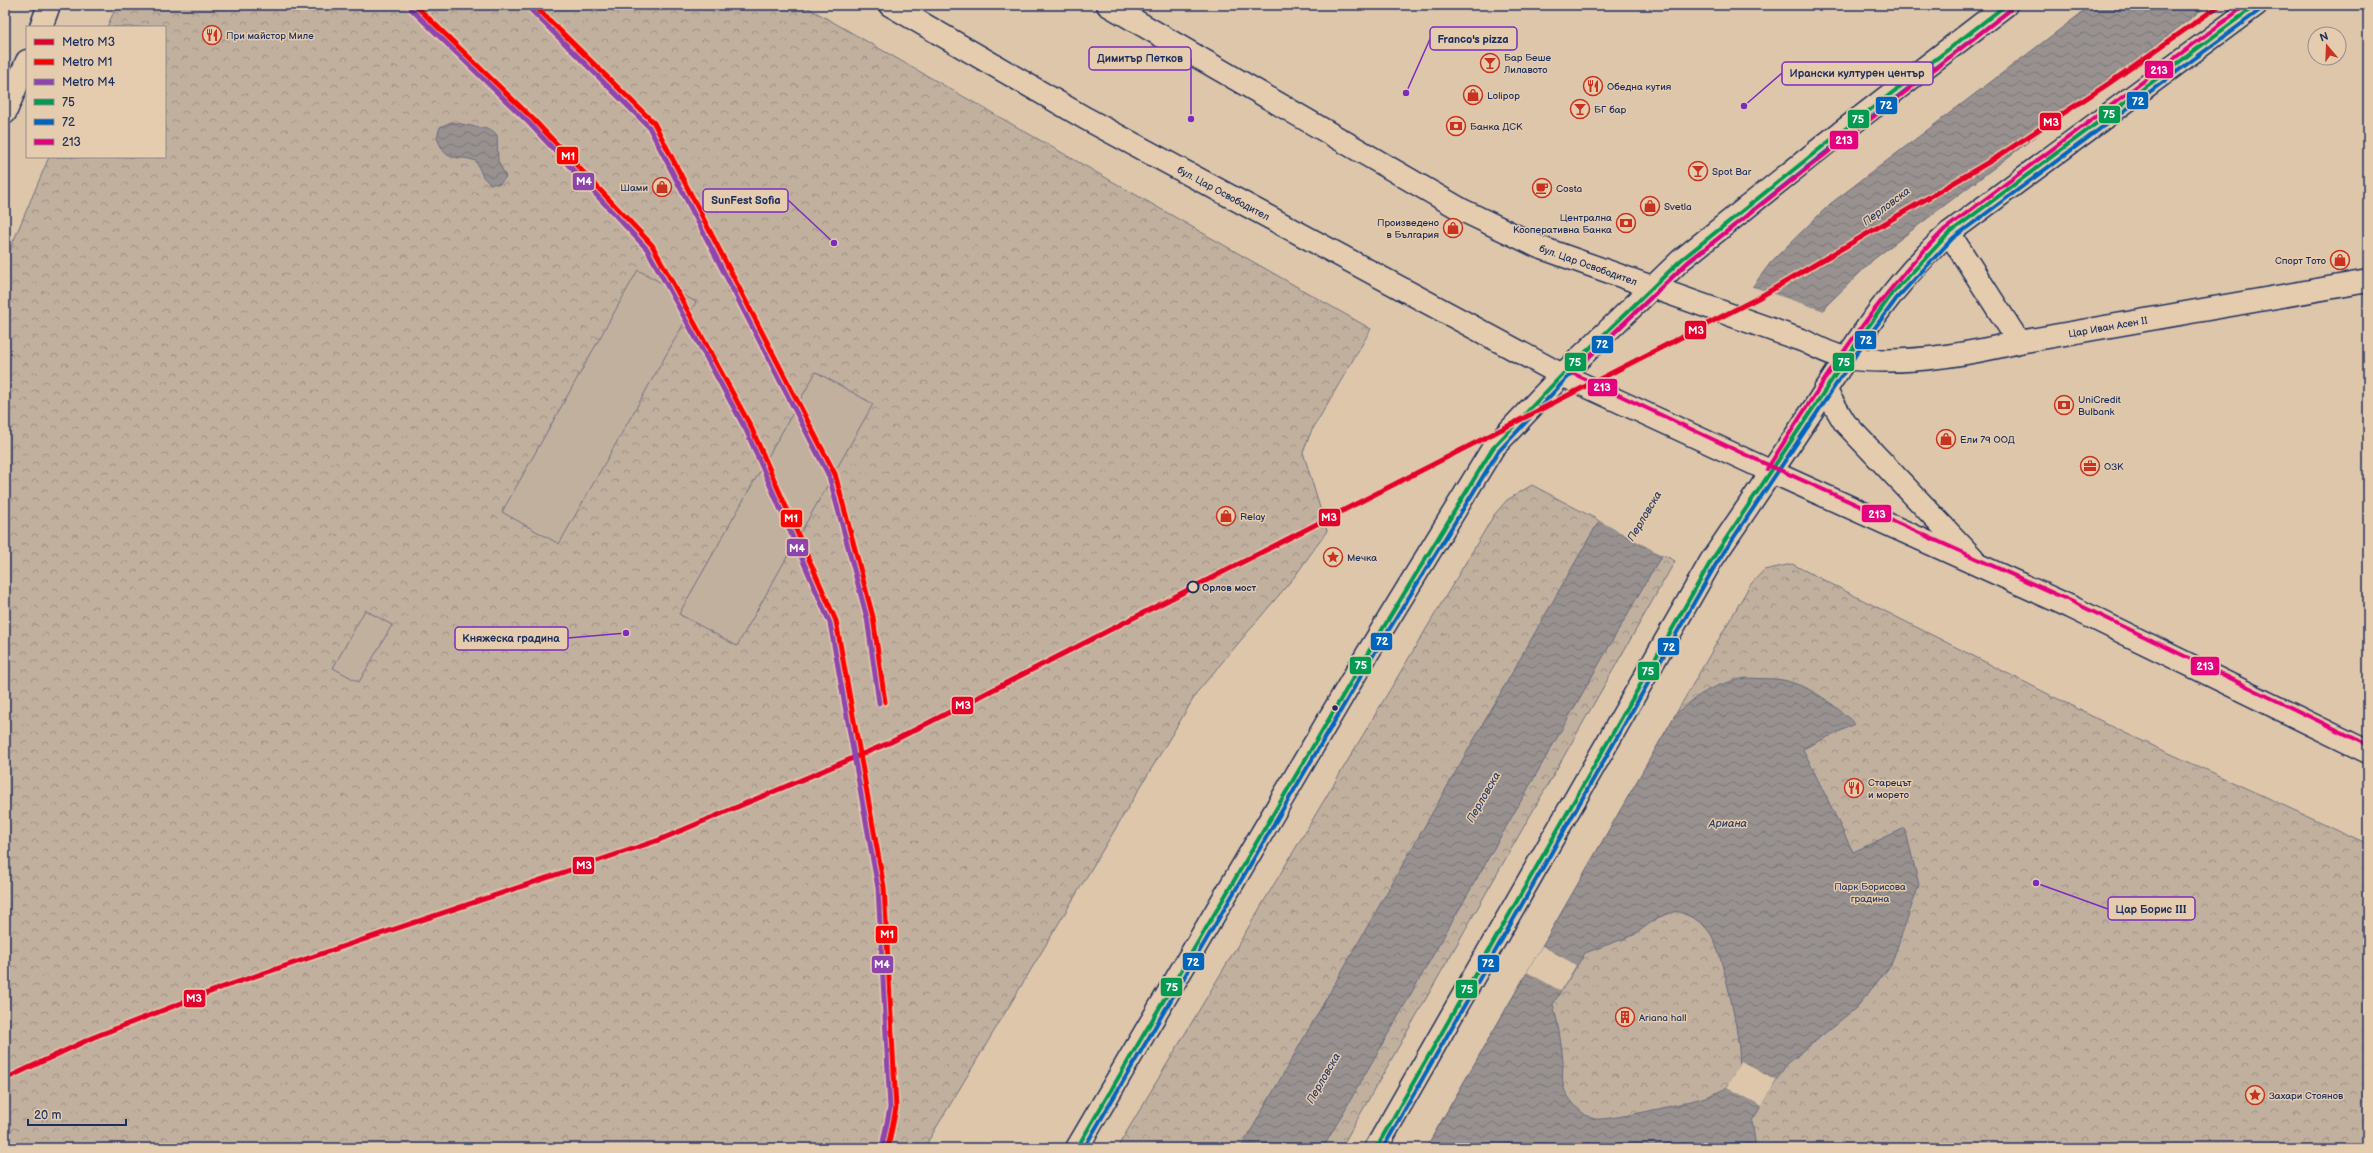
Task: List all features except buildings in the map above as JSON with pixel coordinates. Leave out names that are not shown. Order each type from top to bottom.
[{"type":"main road","points":[[41,26],[49,5]]},
{"type":"main road","name":"бул. Цар Освободител","points":[[890,5],[1085,118],[1562,374],[1741,459],[2078,611],[2368,752]]},
{"type":"main road","name":"бул. Цар Освободител","points":[[1108,5],[1462,210],[1539,247],[1679,297]]},
{"type":"main road","points":[[1077,1148],[1366,656],[1494,448],[1562,374],[1685,256],[1827,143],[2006,5]]},
{"type":"main road","points":[[1376,1148],[1711,561],[1772,472],[1864,328],[1925,254],[1949,233],[2256,5]]},
{"type":"main road","points":[[5,113],[26,63]]},
{"type":"main road","points":[[1949,233],[2019,342]]},
{"type":"main road","name":"Цар Иван Асен II","points":[[1679,297],[1846,358],[1892,360],[1964,355],[2019,342],[2368,281]]},
{"type":"main road","points":[[1825,390],[1845,422],[1981,566]]},
{"type":"green space","points":[[117,5],[803,5],[1371,329],[1311,432],[1303,452],[1327,531],[1295,576],[1198,691],[924,1148],[5,1148],[5,261],[49,158],[166,158],[166,26],[107,26]]},
{"type":"green space","points":[[638,270],[696,302],[559,544],[502,512]]},
{"type":"green space","points":[[816,372],[873,404],[737,646],[679,614]]},
{"type":"green space","points":[[1532,485],[1675,561],[1341,1148],[1117,1148],[1494,515],[1507,500]]},
{"type":"green space","name":"Парк Борисова градина","points":[[1792,564],[2125,733],[2368,844],[2368,1148],[1426,1148],[1750,585],[1764,570]]},
{"type":"green space","points":[[365,610],[392,625],[359,682],[333,668]]},
{"type":"water","name":"Перловска","points":[[2092,5],[2208,5],[1874,259],[1827,305],[1758,400],[1651,573],[1323,1148],[1241,1148],[1589,538],[1691,369],[1771,262],[1830,204]]},
{"type":"water","points":[[451,122],[492,130],[497,135],[498,161],[506,177],[500,184],[490,184],[483,177],[476,161],[452,157],[444,152],[437,137],[440,127]]},
{"type":"water","name":"Ариана","points":[[1746,678],[1783,680],[1793,683],[1822,697],[1855,724],[1803,749],[1853,852],[1905,828],[1919,885],[1891,965],[1857,1007],[1786,1065],[1752,1121],[1756,1148],[1426,1148],[1675,715],[1692,700],[1708,690]],"holes":[[[1676,911],[1695,919],[1707,929],[1715,943],[1721,959],[1732,1003],[1739,1046],[1740,1063],[1737,1076],[1724,1089],[1710,1096],[1677,1105],[1619,1117],[1604,1119],[1590,1118],[1574,1104],[1564,1088],[1563,1061],[1558,1025],[1553,1004],[1585,953],[1634,935],[1657,918]]]},
{"type":"pier","points":[[1750,286],[1824,311],[1759,401],[1664,556],[1598,520],[1689,368]]},
{"type":"pier","points":[[1542,946],[1576,965],[1561,991],[1527,972]]},
{"type":"pier","points":[[1741,1061],[1776,1081],[1762,1106],[1727,1087]]},
{"type":"metro line","name":"M1","points":[[415,5],[533,119],[652,245],[751,427],[836,621],[884,887],[896,1108],[888,1148]]},
{"type":"metro line","name":"M1","points":[[534,5],[654,123],[835,474],[873,617],[885,702]]},
{"type":"metro line","name":"M3","points":[[5,1079],[94,1037],[223,987],[659,840],[891,742],[1758,298],[1994,159],[2108,84],[2220,5]]},
{"type":"metro line","name":"M4","points":[[411,9],[529,123],[647,249],[746,430],[830,623],[878,888],[890,1108],[882,1147]]},
{"type":"metro line","name":"M4","points":[[530,9],[649,127],[829,476],[867,618],[879,703]]},
{"type":"transit line","name":"75","points":[[1077,1148],[1366,656],[1493,448],[1562,375],[1681,260],[1827,143],[2006,5]]},
{"type":"transit line","name":"213","points":[[1767,469],[1828,374],[1871,314],[1894,284],[1945,229],[2246,5]]},
{"type":"transit line","name":"75","points":[[1376,1148],[1711,561],[1860,338],[1892,294],[1949,233],[2256,5]]},
{"type":"transit line","name":"72","points":[[1084,1148],[1371,659],[1498,452],[1566,379],[1685,265],[1831,148],[2010,10]]},
{"type":"transit line","name":"213","points":[[2010,10],[1689,261],[1572,373],[1744,454],[2073,602],[2368,745]]},
{"type":"transit line","name":"72","points":[[1383,1148],[1716,564],[1865,341],[1897,298],[1953,238],[2260,10]]},
{"type":"place","name":"При майстор Миле","points":[[212,35]]},
{"type":"place","name":"Бар Беше Лилавото","points":[[1490,63]]},
{"type":"place","name":"Обедна кутия","points":[[1593,86]]},
{"type":"place","name":"Franco's pizza","points":[[1406,93]]},
{"type":"place","name":"Lolipop","points":[[1473,95]]},
{"type":"place","name":"Ирански културен център","points":[[1744,106]]},
{"type":"place","name":"БГ бар","points":[[1580,109]]},
{"type":"place","name":"Димитър Петков","points":[[1191,119]]},
{"type":"place","name":"Банка ДСК","points":[[1456,126]]},
{"type":"place","name":"Spot Bar","points":[[1698,171]]},
{"type":"place","name":"Шами","points":[[662,187]]},
{"type":"place","name":"Costa","points":[[1542,188]]},
{"type":"place","name":"Svetla","points":[[1650,206]]},
{"type":"place","name":"Централна Кооперативна Банка","points":[[1626,223]]},
{"type":"place","name":"Произведено в България","points":[[1453,228]]},
{"type":"place","name":"SunFest Sofia","points":[[834,243]]},
{"type":"place","name":"Спорт Тото","points":[[2340,260]]},
{"type":"place","name":"UniCredit Bulbank","points":[[2064,405]]},
{"type":"place","name":"Ели 79 ООД","points":[[1946,439]]},
{"type":"place","name":"ОЗК","points":[[2090,466]]},
{"type":"place","name":"Relay","points":[[1226,516]]},
{"type":"place","name":"Мечка","points":[[1333,557]]},
{"type":"place","name":"Орлов мост","points":[[1193,587]]},
{"type":"place","name":"Княжеска градина","points":[[626,633]]},
{"type":"place","name":"Старецът и морето","points":[[1854,788]]},
{"type":"place","name":"Цар Борис III","points":[[2036,883]]},
{"type":"place","name":"Ariana hall","points":[[1625,1017]]},
{"type":"place","name":"Захари Стоянов","points":[[2255,1095]]}]
